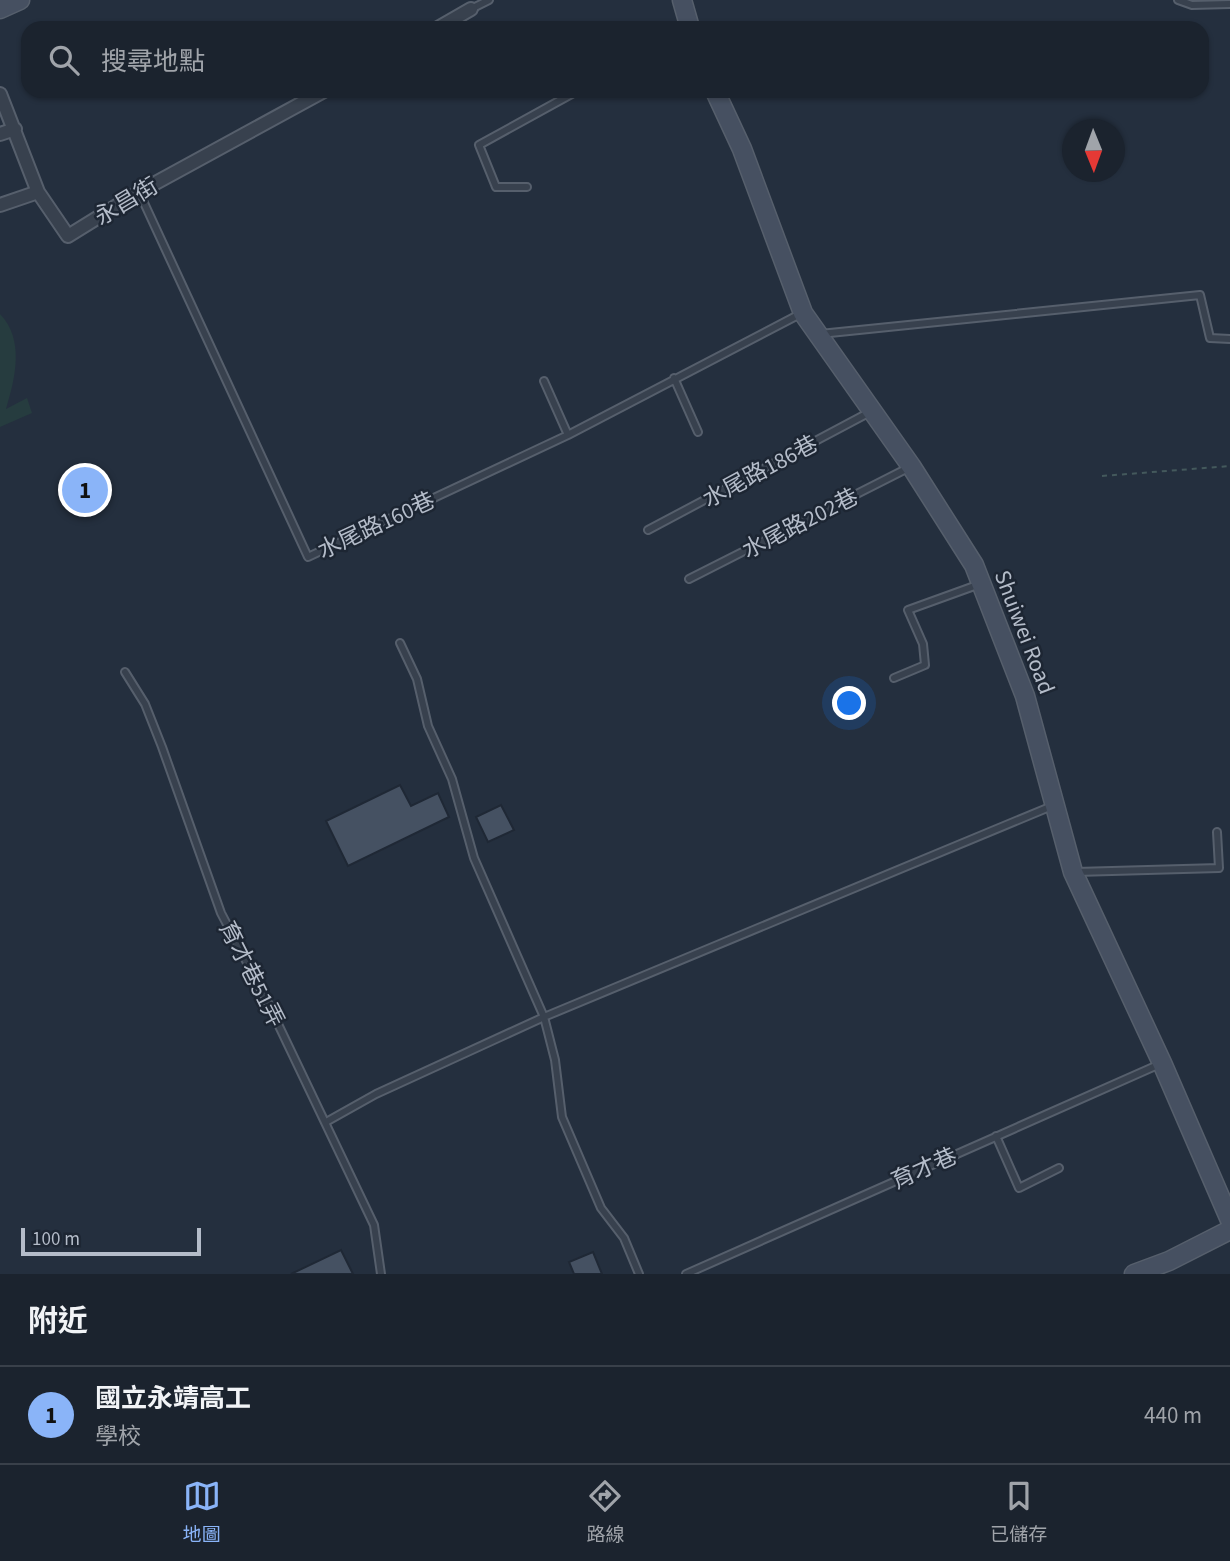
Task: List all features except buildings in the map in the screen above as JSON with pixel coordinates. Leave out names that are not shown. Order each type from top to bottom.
[{"type":"street","points":[[0,9],[20,0]]},
{"type":"street","points":[[682,0],[688,21]]},
{"type":"street","points":[[450,21],[471,9]]},
{"type":"street","name":"永昌街","points":[[0,94],[38,192],[68,236],[139,192],[311,98]]},
{"type":"street","name":"Shuiwei Road","points":[[718,98],[742,149],[803,313],[911,466],[958,537],[982,583],[1025,696],[1073,872],[1162,1063],[1230,1220]]},
{"type":"street","points":[[0,134],[15,129]]},
{"type":"street","points":[[0,205],[38,192]]},
{"type":"street","points":[[1134,1274],[1170,1261],[1230,1230]]},
{"type":"lane","points":[[471,9],[489,0]]},
{"type":"lane","points":[[1178,0],[1192,5],[1230,4]]},
{"type":"lane","points":[[527,187],[496,187],[479,145],[564,98]]},
{"type":"lane","name":"水尾路160巷","points":[[139,192],[308,557],[568,435],[803,313]]},
{"type":"lane","points":[[816,335],[1200,295],[1210,338],[1230,339]]},
{"type":"lane","points":[[674,378],[698,432]]},
{"type":"lane","points":[[544,381],[568,435]]},
{"type":"lane","name":"水尾路186巷","points":[[648,530],[872,411]]},
{"type":"lane","name":"水尾路202巷","points":[[689,579],[911,466]]},
{"type":"lane","points":[[894,678],[925,665],[923,644],[908,610],[982,583]]},
{"type":"lane","points":[[400,643],[416,679],[428,726],[452,779],[474,858],[544,1017],[555,1060],[562,1117],[601,1209],[624,1238],[639,1274]]},
{"type":"lane","name":"育才巷51弄","points":[[125,672],[154,726],[221,913],[326,1122],[349,1178],[374,1225],[381,1274]]},
{"type":"lane","points":[[326,1122],[376,1094],[544,1017],[1054,806]]},
{"type":"lane","points":[[1073,872],[1219,868],[1217,832]]},
{"type":"lane","name":"育才巷","points":[[686,1274],[1162,1063]]},
{"type":"lane","points":[[996,1136],[1019,1188],[1059,1168]]},
{"type":"path","points":[[1102,476],[1230,466]]},
{"type":"green space","points":[[0,314],[13,336],[16,360],[6,409],[27,398],[32,413],[0,427]]},
{"type":"place","name":"國立永靖高工","points":[[85,490]]}]
